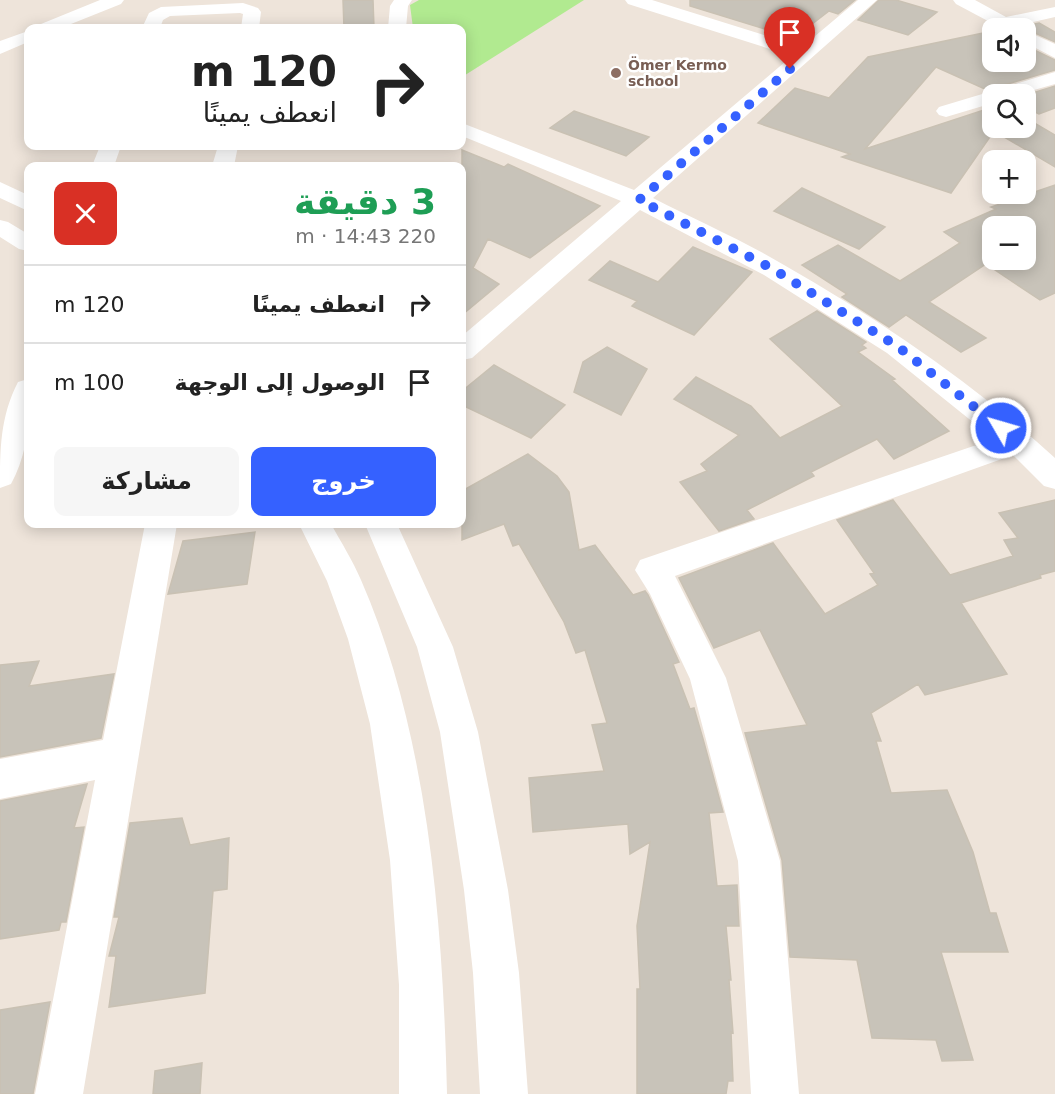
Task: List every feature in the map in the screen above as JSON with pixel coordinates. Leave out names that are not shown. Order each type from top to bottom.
[{"type":"street","points":[[52,24],[65,0]]},
{"type":"street","points":[[57,24],[115,0]]},
{"type":"street","points":[[397,24],[399,6],[403,0]]},
{"type":"street","points":[[634,0],[806,54]]},
{"type":"street","points":[[466,348],[868,0]]},
{"type":"street","points":[[962,0],[994,18]]},
{"type":"street","points":[[152,24],[155,17],[167,11],[243,8],[252,12],[250,24]]},
{"type":"street","points":[[1035,18],[1055,12]]},
{"type":"street","points":[[0,48],[24,38]]},
{"type":"street","points":[[1036,42],[1055,52]]},
{"type":"street","points":[[1034,84],[1055,78]]},
{"type":"street","points":[[946,111],[982,100]]},
{"type":"street","points":[[466,131],[639,200],[773,269],[897,346],[1018,442],[1055,477]]},
{"type":"street","points":[[0,189],[24,202]]},
{"type":"street","points":[[0,227],[24,242]]},
{"type":"street","points":[[0,476],[24,401]]},
{"type":"street","points":[[775,1094],[759,861],[708,678],[662,584],[652,570],[1018,442]]},
{"type":"street","points":[[59,1094],[161,528]]},
{"type":"street","points":[[317,528],[344,580],[366,639],[389,724],[411,860],[422,985],[423,1094]]},
{"type":"street","points":[[383,528],[435,647],[459,732],[486,890],[504,1094]]},
{"type":"street","points":[[0,779],[120,756]]},
{"type":"green space","points":[[419,0],[584,0],[466,74],[466,24],[412,24],[410,5]]},
{"type":"building","points":[[343,0],[373,0],[374,24],[344,24]]},
{"type":"building","points":[[690,0],[855,0],[838,14],[829,11],[794,38],[690,6]]},
{"type":"building","points":[[879,0],[896,0],[937,12],[908,35],[858,20]]},
{"type":"building","points":[[1036,24],[1055,32],[1055,42],[1036,33]]},
{"type":"building","points":[[982,33],[982,72],[1036,72],[1036,51],[1055,60],[1055,70],[1007,84],[982,84],[982,88],[936,67],[865,149],[982,111],[982,138],[989,138],[951,193],[842,157],[850,154],[758,123],[795,88],[829,98],[868,57]]},
{"type":"building","points":[[1055,86],[1055,108],[1039,114],[1036,113],[1036,92]]},
{"type":"building","points":[[574,111],[649,137],[626,156],[550,128]]},
{"type":"building","points":[[1036,124],[1055,135],[1055,167],[1036,156],[1036,150],[1026,150],[1006,138],[1036,138]]},
{"type":"building","points":[[462,150],[504,167],[508,164],[600,206],[530,258],[488,239],[473,268],[499,284],[466,312],[466,162],[462,162]]},
{"type":"building","points":[[1055,185],[1055,293],[1040,300],[995,270],[1036,270],[1036,216],[982,216],[982,267],[929,302],[986,338],[961,352],[906,315],[889,327],[842,297],[847,294],[802,265],[838,245],[900,281],[960,243],[944,232],[996,209],[991,207],[1000,204],[1036,204],[1036,192]]},
{"type":"building","points":[[802,188],[885,227],[859,249],[774,211]]},
{"type":"building","points":[[693,247],[752,272],[694,335],[632,306],[637,301],[589,280],[610,261],[658,282]]},
{"type":"building","points":[[817,311],[866,342],[862,345],[866,348],[858,352],[895,379],[892,380],[949,431],[894,459],[877,439],[811,472],[814,476],[747,510],[754,519],[719,531],[680,482],[707,471],[701,464],[739,435],[674,399],[696,377],[751,406],[780,438],[842,406],[770,339]]},
{"type":"building","points":[[607,347],[647,369],[621,415],[574,392],[583,362]]},
{"type":"building","points":[[494,365],[565,405],[531,438],[466,407],[466,388]]},
{"type":"building","points":[[528,454],[557,476],[569,492],[579,550],[595,545],[633,595],[645,591],[679,662],[673,664],[690,709],[694,708],[723,812],[709,813],[717,886],[737,885],[739,926],[726,926],[731,980],[729,980],[733,1033],[731,1032],[733,1081],[728,1081],[726,1094],[637,1094],[637,989],[640,989],[637,926],[650,842],[630,854],[628,824],[533,832],[529,778],[604,771],[592,725],[607,723],[585,650],[576,653],[564,622],[519,544],[513,546],[504,524],[462,540],[462,528],[466,528],[466,489]]},
{"type":"building","points":[[893,500],[950,575],[1013,556],[1004,540],[1018,538],[999,513],[1055,500],[1055,571],[1040,575],[1041,578],[961,603],[1007,674],[925,695],[918,684],[871,713],[881,741],[876,741],[891,793],[947,790],[973,852],[990,913],[996,913],[1008,952],[941,952],[973,1060],[942,1061],[936,1040],[872,1038],[857,960],[790,957],[782,860],[745,733],[807,725],[760,630],[714,648],[679,578],[773,543],[825,614],[878,585],[870,574],[874,573],[837,520]]},
{"type":"building","points":[[255,532],[247,584],[168,594],[183,541]]},
{"type":"building","points":[[39,661],[29,686],[114,674],[101,738],[0,757],[0,665]]},
{"type":"building","points":[[87,784],[74,828],[84,827],[66,922],[61,922],[59,930],[0,939],[0,801]]},
{"type":"building","points":[[182,818],[190,845],[229,838],[227,889],[213,891],[205,993],[109,1007],[116,956],[109,956],[119,917],[114,917],[130,823]]},
{"type":"building","points":[[50,1002],[33,1094],[0,1094],[0,1010]]},
{"type":"building","points":[[202,1063],[200,1094],[153,1094],[155,1071]]},
{"type":"place","name":"Ömer Kermo school","points":[[616,73]]},
{"type":"route","points":[[790,69],[639,200],[773,269],[897,346],[1001,428]]}]
